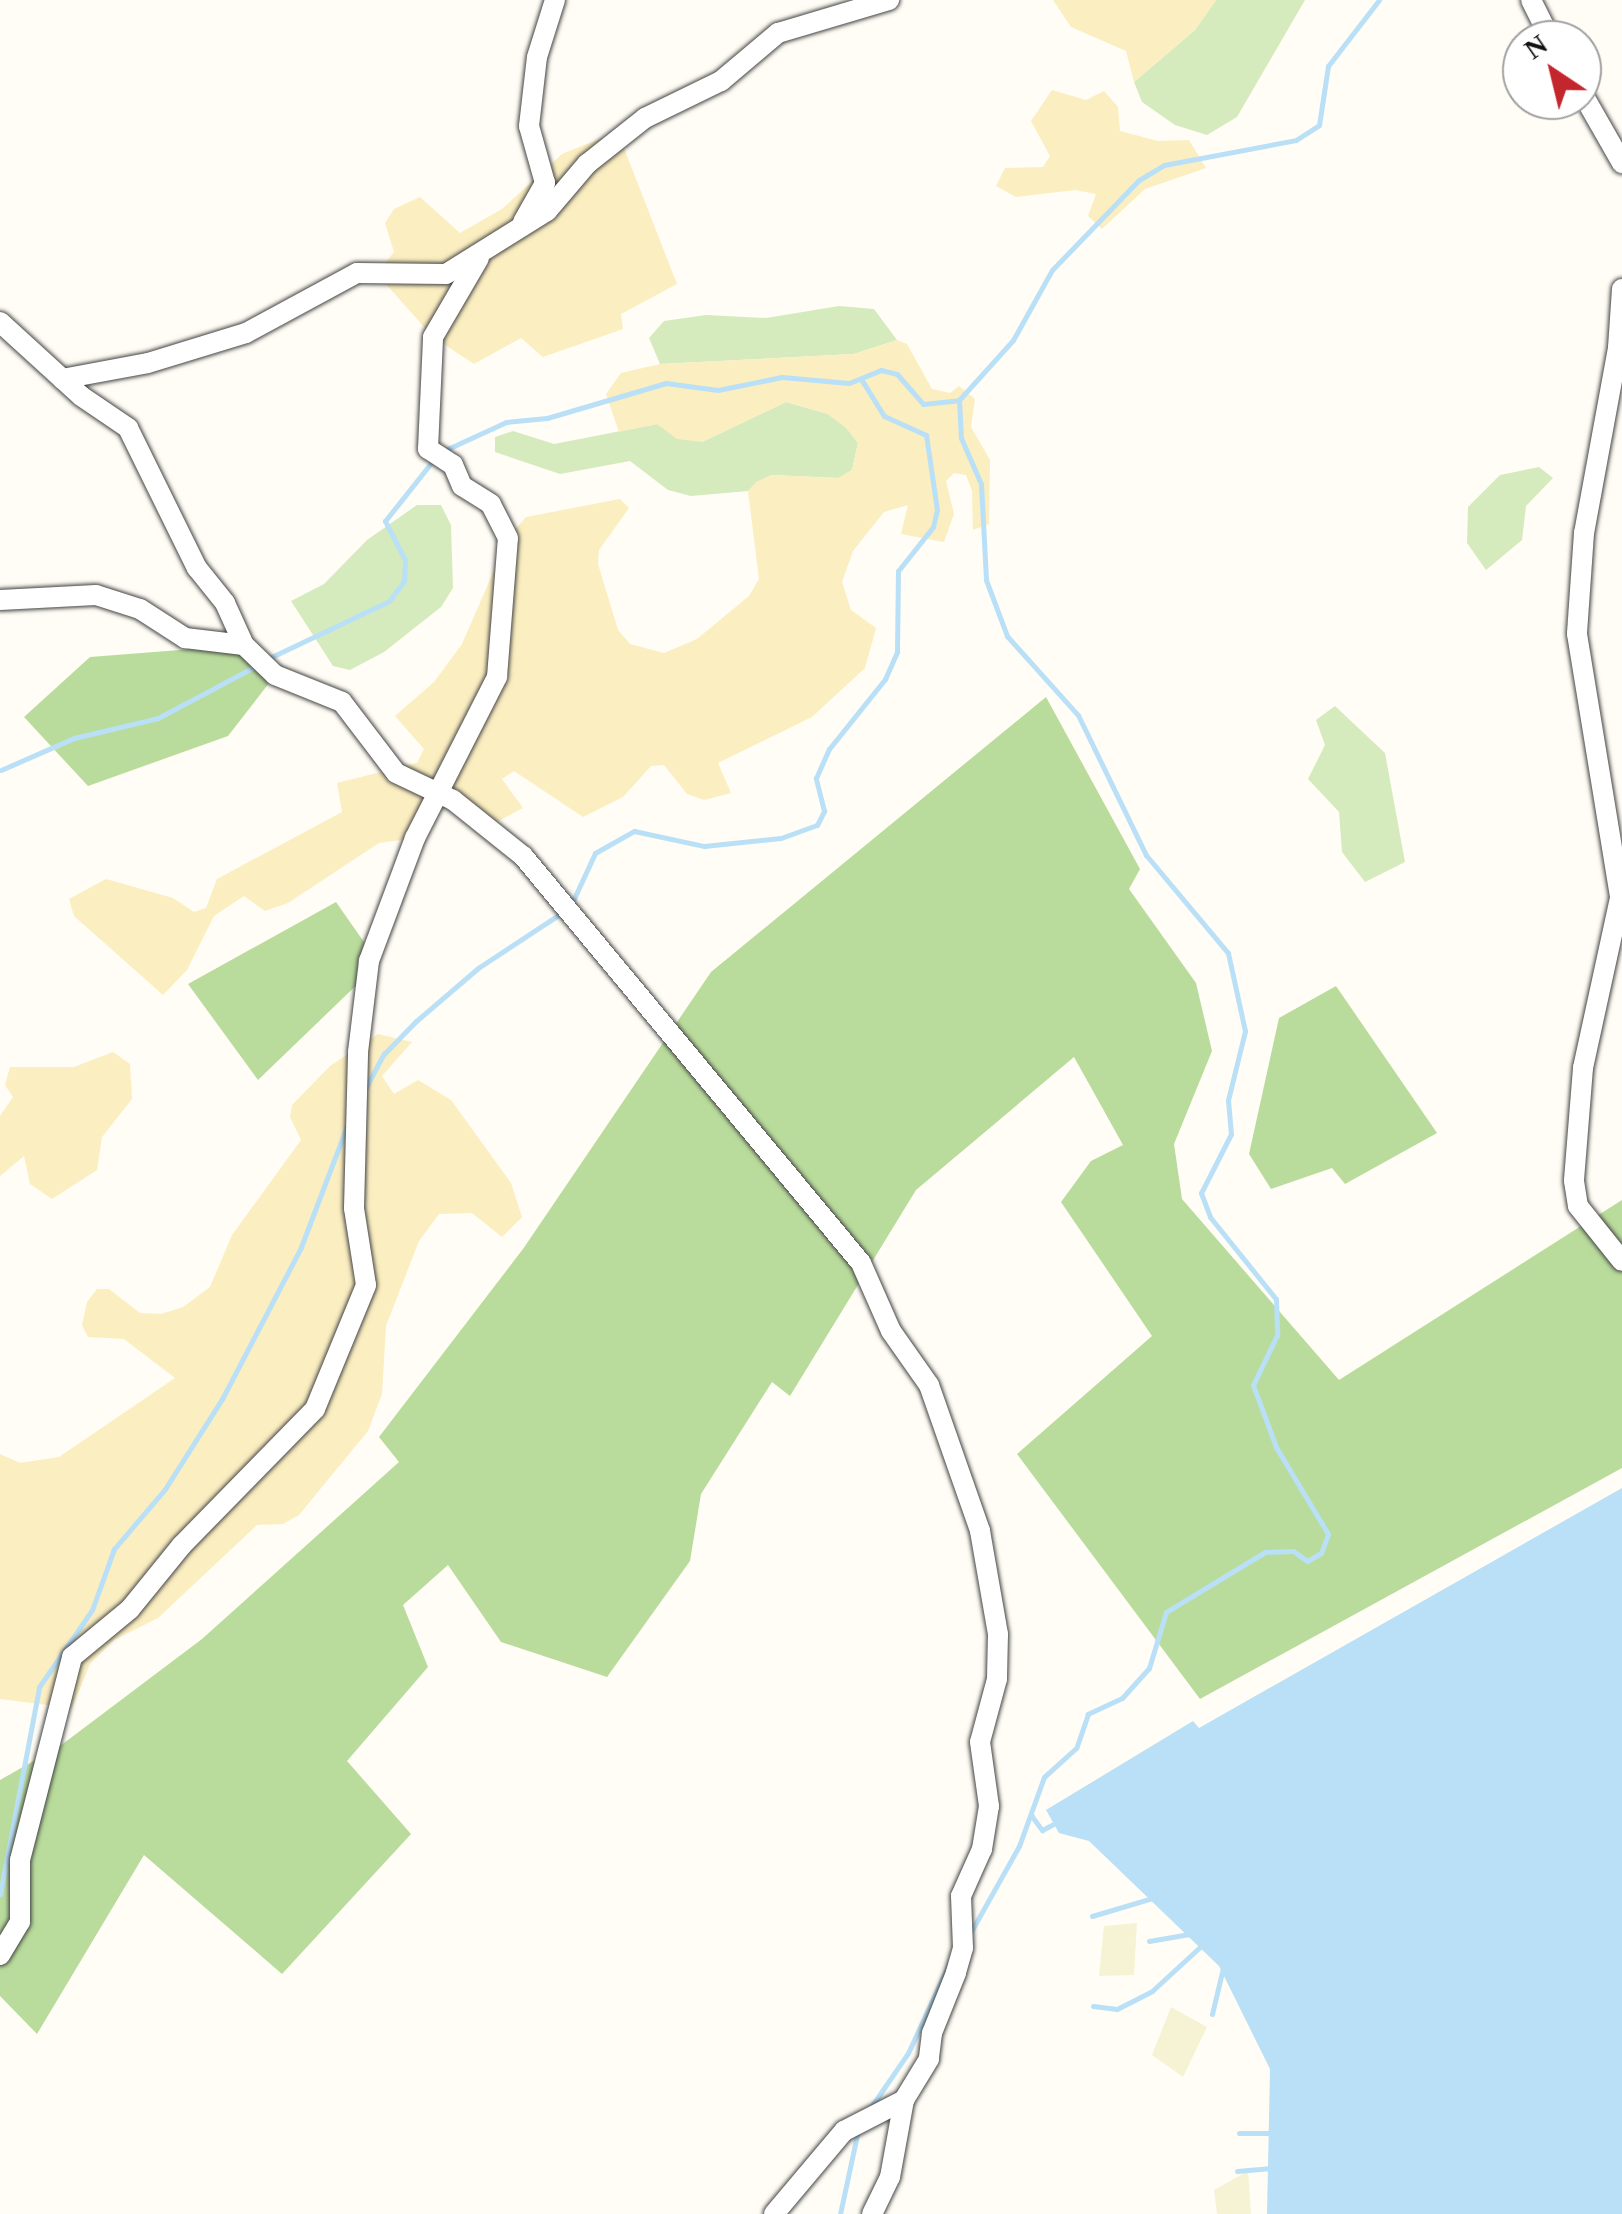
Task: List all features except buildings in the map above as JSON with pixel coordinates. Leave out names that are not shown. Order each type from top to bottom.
[{"type":"street","points":[[516,232],[545,183],[530,126],[537,56],[555,0]]},
{"type":"street","points":[[62,379],[148,363],[246,333],[357,273],[427,278],[479,258],[516,232],[645,118],[722,81],[778,33],[889,0]]},
{"type":"street","points":[[1597,120],[1622,163]]},
{"type":"street","points":[[0,1955],[20,1922],[20,1860],[72,1657],[130,1609],[263,1456],[315,1409],[366,1285],[354,1208],[358,1052],[370,961],[437,794],[496,677],[508,538],[499,515],[428,449],[433,338],[479,258]]},
{"type":"street","points":[[1622,289],[1618,348],[1584,533],[1577,634],[1621,899],[1583,1068],[1574,1181],[1578,1206],[1622,1261]]},
{"type":"street","points":[[0,322],[62,379],[128,428],[196,568],[226,602],[244,646],[276,675],[342,702],[396,773],[437,794],[523,856],[576,928],[776,1158],[861,1263],[892,1331],[930,1386],[980,1531],[998,1634],[997,1680],[980,1742],[989,1806],[982,1849],[958,1914],[963,1948],[932,2033],[929,2059],[904,2100],[890,2177],[872,2214]]},
{"type":"street","points":[[0,600],[96,595],[140,610],[185,638],[244,646]]},
{"type":"street","points":[[774,2214],[844,2131],[904,2100]]},
{"type":"shaded area","points":[[1137,1923],[1134,1975],[1099,1976],[1104,1926]]},
{"type":"shaded area","points":[[1171,2007],[1207,2027],[1183,2077],[1152,2055]]},
{"type":"shaded area","points":[[1248,2171],[1251,2214],[1217,2214],[1214,2190]]},
{"type":"green space","points":[[1216,0],[1305,0],[1237,117],[1207,135],[1175,125],[1142,102],[1134,82],[1195,30]]},
{"type":"green space","points":[[839,306],[874,309],[897,340],[854,354],[660,364],[649,338],[664,321],[706,315],[766,318]]},
{"type":"green space","points":[[786,402],[828,414],[846,427],[858,443],[852,470],[839,478],[771,475],[748,491],[691,496],[668,490],[630,461],[560,474],[495,452],[495,437],[513,431],[554,444],[657,424],[702,442]]},
{"type":"green space","points":[[1539,467],[1553,478],[1526,506],[1522,540],[1486,570],[1467,543],[1468,507],[1500,475]]},
{"type":"green space","points":[[417,505],[441,505],[451,525],[453,588],[441,607],[384,652],[350,670],[333,666],[291,601],[324,584],[367,540]]},
{"type":"green space","points":[[244,645],[273,678],[228,736],[88,786],[24,717],[90,657]]},
{"type":"green space","points":[[1046,697],[1140,869],[1129,889],[1196,983],[1212,1051],[1174,1144],[1182,1199],[1339,1380],[1622,1200],[1622,1468],[1200,1699],[1017,1454],[1152,1336],[1061,1202],[1091,1161],[1123,1145],[1074,1057],[916,1190],[790,1396],[772,1382],[701,1494],[690,1561],[607,1677],[501,1642],[448,1565],[403,1605],[428,1667],[347,1761],[411,1834],[282,1974],[144,1855],[37,2034],[0,1996],[0,1780],[60,1746],[202,1639],[399,1462],[379,1437],[523,1249],[711,972]]},
{"type":"green space","points":[[1335,706],[1385,753],[1405,862],[1365,882],[1342,852],[1339,812],[1308,779],[1325,745],[1316,720]]},
{"type":"green space","points":[[336,902],[364,942],[368,974],[258,1080],[188,984]]},
{"type":"green space","points":[[1336,986],[1437,1133],[1345,1184],[1332,1168],[1271,1189],[1249,1154],[1279,1018]]},
{"type":"sand","points":[[1053,0],[1216,0],[1195,30],[1134,82],[1126,51],[1071,27]]},
{"type":"sand","points":[[1052,90],[1086,100],[1104,91],[1118,107],[1120,131],[1158,141],[1189,140],[1206,168],[1145,189],[1102,229],[1088,216],[1096,194],[1075,190],[1016,197],[996,186],[1005,168],[1043,167],[1050,156],[1031,121]]},
{"type":"sand","points":[[609,135],[620,138],[677,284],[621,314],[623,329],[543,357],[521,338],[474,364],[433,337],[377,274],[394,252],[385,223],[394,209],[420,197],[460,233],[502,209],[562,154]]},
{"type":"sand","points":[[897,340],[907,344],[932,389],[950,393],[959,386],[975,399],[971,427],[990,460],[989,524],[973,530],[972,491],[966,475],[954,473],[946,481],[954,514],[944,542],[901,534],[908,505],[884,512],[853,551],[842,582],[851,610],[876,628],[865,668],[812,717],[718,763],[731,793],[704,800],[687,794],[664,765],[651,766],[623,797],[583,817],[514,771],[502,779],[523,808],[489,826],[437,794],[415,838],[379,843],[288,903],[265,911],[244,896],[214,916],[187,970],[163,995],[74,916],[69,899],[106,879],[173,898],[194,912],[206,908],[217,879],[342,812],[337,783],[417,763],[424,749],[395,716],[434,682],[462,644],[508,538],[526,517],[620,499],[629,508],[599,550],[598,564],[618,630],[630,644],[664,653],[697,639],[749,596],[759,579],[748,491],[756,482],[771,475],[838,478],[852,470],[858,443],[846,428],[828,414],[786,402],[702,442],[677,439],[657,424],[619,432],[606,394],[621,373],[660,364],[854,354]]},
{"type":"sand","points":[[378,1034],[412,1042],[382,1076],[394,1094],[418,1080],[451,1100],[511,1183],[522,1217],[502,1237],[472,1213],[439,1214],[419,1241],[386,1326],[382,1394],[368,1431],[299,1515],[283,1524],[257,1525],[158,1618],[114,1640],[90,1664],[72,1708],[0,1699],[0,1454],[20,1463],[59,1457],[175,1378],[124,1339],[88,1337],[82,1325],[87,1302],[97,1289],[109,1289],[140,1313],[161,1314],[183,1307],[210,1287],[232,1235],[301,1140],[290,1117],[292,1105],[330,1066]]},
{"type":"sand","points":[[113,1052],[130,1064],[132,1099],[102,1137],[97,1170],[52,1199],[30,1184],[24,1156],[0,1176],[0,1116],[13,1097],[5,1085],[10,1067],[74,1067]]},
{"type":"water","points":[[1622,1488],[1622,2214],[1267,2214],[1270,2069],[1219,1966],[1089,1841],[1059,1833],[1046,1810],[1193,1721],[1199,1728]]},
{"type":"waterway","points":[[443,451],[506,422],[547,418],[666,383],[718,390],[782,377],[849,383],[881,370],[897,374],[923,404],[959,400],[1013,340],[1052,270],[1139,180],[1164,165],[1296,140],[1319,125],[1328,66],[1379,0]]},
{"type":"waterway","points":[[571,905],[595,853],[634,831],[704,846],[781,838],[817,825],[824,811],[816,778],[829,749],[885,679],[897,652],[898,571],[933,527],[937,510],[926,435],[884,416],[861,379]]},
{"type":"waterway","points":[[959,400],[961,438],[981,484],[986,580],[1007,636],[1078,715],[1146,855],[1228,953],[1245,1031],[1228,1100],[1231,1134],[1201,1193],[1210,1217],[1276,1299],[1277,1335],[1253,1385],[1276,1447],[1328,1534],[1321,1553],[1307,1561],[1293,1551],[1265,1552],[1166,1612],[1149,1668],[1122,1698],[1088,1714],[1076,1748],[1044,1777],[1019,1846],[969,1935]]},
{"type":"waterway","points":[[265,660],[389,601],[404,581],[405,560],[385,521],[435,458]]},
{"type":"waterway","points":[[1,770],[74,738],[158,718],[256,666]]},
{"type":"waterway","points":[[365,1089],[384,1054],[415,1022],[478,968],[563,912]]},
{"type":"waterway","points":[[0,1894],[39,1687],[92,1610],[114,1549],[165,1489],[222,1399],[301,1247],[347,1126]]},
{"type":"waterway","points":[[1031,1815],[1042,1830],[1054,1824]]},
{"type":"waterway","points":[[1092,1916],[1156,1897]]},
{"type":"waterway","points":[[1149,1941],[1195,1933]]},
{"type":"waterway","points":[[1093,2006],[1117,2009],[1152,1991],[1202,1945]]},
{"type":"waterway","points":[[871,2107],[908,2053],[951,1960]]},
{"type":"waterway","points":[[1212,2014],[1223,1968]]},
{"type":"waterway","points":[[840,2214],[858,2130]]},
{"type":"waterway","points":[[1239,2133],[1276,2133]]},
{"type":"waterway","points":[[1237,2171],[1274,2168]]}]
